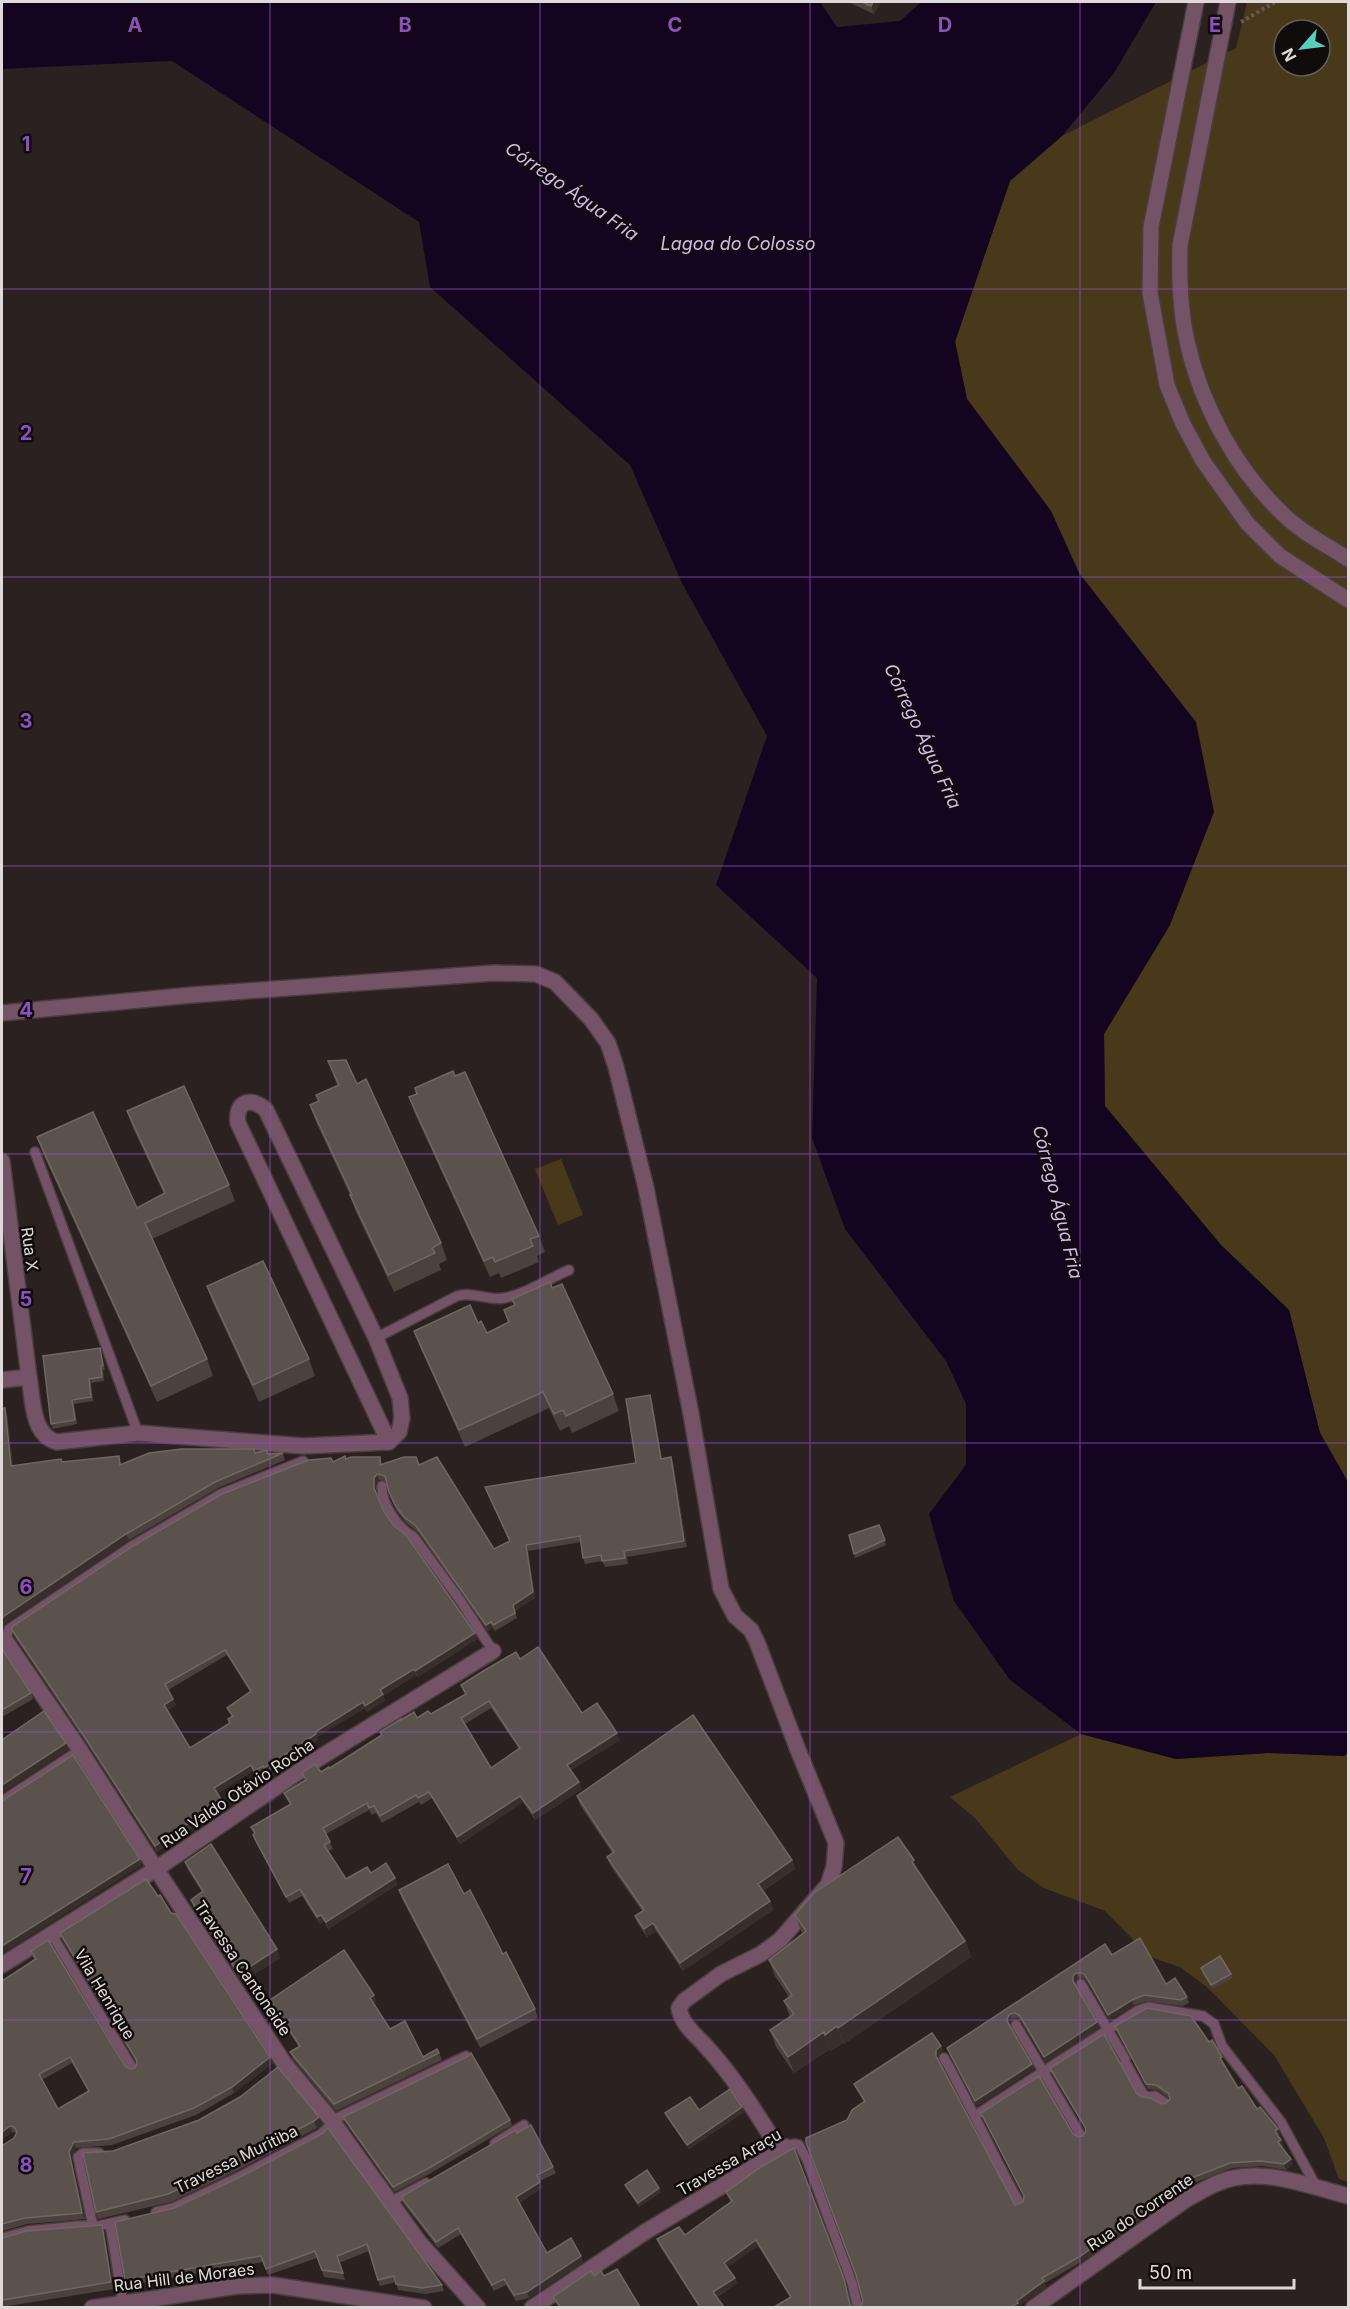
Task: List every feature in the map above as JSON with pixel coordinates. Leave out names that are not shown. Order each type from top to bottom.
[{"type":"street","points":[[1196,2],[1151,227],[1150,293],[1167,385],[1183,424],[1203,461],[1247,523],[1280,556],[1348,600]]},
{"type":"street","points":[[1228,2],[1180,245],[1179,277],[1187,341],[1208,404],[1228,447],[1241,467],[1284,516],[1348,559]]},
{"type":"street","points":[[2,1012],[472,974],[536,974],[555,981],[591,1019],[608,1043],[646,1188],[691,1414],[721,1589],[735,1617],[751,1630],[757,1642],[836,1843],[834,1867],[828,1885],[780,1940],[761,1954],[721,1974],[684,2001],[679,2008],[686,2025],[722,2064],[783,2149]]},
{"type":"street","points":[[138,1433],[303,1453],[389,1442],[399,1432],[402,1418],[400,1398],[376,1338],[266,1110],[258,1103],[250,1101],[241,1106],[237,1114],[238,1123],[389,1442]]},
{"type":"street","name":"Rua X","points":[[2,1161],[3,1197],[29,1377],[39,1427],[49,1440],[57,1442],[138,1433]]},
{"type":"street","points":[[2,1380],[29,1377]]},
{"type":"street","name":"Travessa Cantoneide","points":[[3,1638],[80,1750],[280,2066],[333,2122],[419,2242],[478,2307]]},
{"type":"street","name":"Rua Valdo Otávio Rocha","points":[[2,1965],[156,1869],[316,1760],[493,1651]]},
{"type":"street","name":"Travessa Araçu","points":[[532,2307],[645,2232],[783,2149]]},
{"type":"street","name":"Rua do Corrente","points":[[1033,2307],[1187,2199],[1212,2185],[1234,2178],[1270,2177],[1348,2196]]},
{"type":"street","name":"Rua Hill de Moraes","points":[[92,2307],[238,2286],[273,2285],[424,2307]]},
{"type":"lane","points":[[35,1152],[138,1433]]},
{"type":"lane","points":[[376,1338],[457,1296],[466,1294],[501,1299],[515,1295],[569,1270]]},
{"type":"lane","points":[[3,1638],[9,1629],[132,1546],[220,1494],[303,1453]]},
{"type":"lane","points":[[382,1486],[381,1495],[404,1532],[413,1536],[460,1600],[493,1651]]},
{"type":"lane","points":[[2,1801],[80,1750]]},
{"type":"lane","name":"Vila Henrique","points":[[52,1935],[134,2069]]},
{"type":"lane","points":[[1081,1984],[1143,2094],[1147,2097],[1155,2096],[1165,2103]]},
{"type":"lane","points":[[976,2115],[1137,2011],[1148,2007],[1203,2016],[1214,2024],[1222,2046],[1281,2122],[1317,2188]]},
{"type":"lane","points":[[1016,2025],[1081,2136]]},
{"type":"lane","name":"Travessa Muritiba","points":[[150,2214],[173,2208],[239,2177],[321,2134],[339,2117],[466,2056]]},
{"type":"lane","points":[[944,2058],[976,2115],[989,2148],[1020,2204]]},
{"type":"lane","points":[[484,2149],[524,2125]]},
{"type":"lane","name":"Travessa Araçu","points":[[783,2149],[794,2144],[799,2145],[807,2160],[852,2283],[858,2307]]},
{"type":"lane","points":[[93,2226],[78,2157],[83,2153],[108,2152]]},
{"type":"lane","points":[[390,2202],[434,2179]]},
{"type":"lane","points":[[2,2238],[28,2231],[110,2224],[138,2217]]},
{"type":"lane","points":[[110,2224],[123,2303]]},
{"type":"path","points":[[1220,35],[1275,2]]},
{"type":"shaded area","points":[[1247,2],[1348,2],[1348,1482],[1320,1433],[1289,1310],[1221,1245],[1105,1106],[1104,1034],[1170,925],[1079,573],[1051,511],[967,399],[955,341],[1010,181],[1062,136],[1236,48]]},
{"type":"shaded area","points":[[561,1159],[583,1215],[558,1225],[535,1169]]},
{"type":"shaded area","points":[[1081,1734],[1176,1759],[1268,1753],[1344,1756],[1348,1753],[1348,2182],[1339,2179],[1324,2138],[1274,2055],[1207,1987],[1180,1967],[1150,1957],[1105,1911],[1044,1888],[1018,1870],[975,1818],[950,1797]]},
{"type":"water","name":"Lagoa do Colosso","points":[[2,2],[820,2],[837,27],[900,21],[921,2],[1156,2],[1114,73],[1062,136],[1010,181],[955,342],[967,399],[1051,511],[1079,573],[1196,722],[1214,812],[1170,925],[1104,1034],[1105,1106],[1221,1245],[1289,1310],[1320,1433],[1348,1482],[1348,1753],[1344,1756],[1268,1753],[1176,1759],[1081,1734],[1010,1680],[954,1601],[929,1514],[966,1465],[966,1404],[946,1361],[845,1229],[812,1138],[817,978],[716,885],[767,736],[682,583],[630,465],[430,287],[419,222],[172,61],[2,69]]},
{"type":"building","points":[[346,1060],[357,1084],[366,1079],[441,1243],[432,1248],[435,1253],[388,1275],[310,1105],[319,1101],[316,1095],[339,1085],[328,1061]]},
{"type":"building","points":[[453,1071],[455,1076],[465,1072],[539,1236],[530,1239],[533,1246],[495,1262],[493,1257],[484,1261],[409,1097],[417,1094],[415,1088]]},
{"type":"building","points":[[184,1086],[229,1185],[145,1223],[207,1359],[151,1386],[37,1137],[93,1112],[137,1208],[165,1193],[127,1111]]},
{"type":"building","points":[[263,1261],[309,1359],[253,1385],[207,1286]]},
{"type":"building","points":[[550,1282],[552,1288],[562,1284],[613,1394],[566,1416],[563,1410],[554,1414],[543,1392],[459,1430],[414,1331],[470,1305],[478,1323],[481,1321],[487,1333],[509,1322],[504,1310],[515,1305],[512,1299]]},
{"type":"building","points":[[100,1348],[103,1365],[101,1366],[102,1377],[89,1379],[91,1397],[72,1400],[75,1420],[51,1424],[43,1356]]},
{"type":"building","points":[[650,1395],[661,1459],[671,1457],[684,1541],[624,1551],[625,1558],[602,1561],[601,1555],[583,1558],[580,1536],[526,1545],[533,1592],[513,1605],[515,1613],[493,1625],[491,1622],[486,1625],[416,1526],[404,1517],[395,1505],[385,1476],[377,1474],[374,1478],[374,1488],[384,1512],[394,1526],[406,1535],[475,1633],[380,1690],[383,1694],[365,1706],[363,1702],[315,1732],[316,1734],[302,1743],[305,1748],[292,1757],[289,1752],[264,1768],[263,1766],[254,1771],[251,1765],[214,1788],[221,1799],[155,1846],[12,1630],[12,1627],[133,1546],[222,1494],[309,1460],[331,1458],[333,1462],[345,1456],[346,1459],[380,1457],[380,1465],[404,1457],[416,1457],[419,1465],[437,1457],[494,1549],[510,1541],[485,1487],[636,1463],[626,1399]],"holes":[[[225,1650],[251,1691],[227,1708],[233,1716],[228,1719],[230,1723],[190,1748],[164,1705],[173,1699],[165,1684]]]},
{"type":"building","points":[[2,1408],[5,1408],[11,1466],[61,1459],[62,1462],[119,1456],[120,1465],[149,1453],[182,1449],[254,1449],[255,1453],[267,1450],[268,1454],[283,1453],[215,1482],[126,1534],[3,1617],[2,1620]]},
{"type":"building","points":[[879,1525],[885,1540],[854,1554],[849,1535]]},
{"type":"building","points":[[538,1647],[582,1713],[597,1703],[617,1733],[567,1765],[579,1782],[533,1813],[520,1796],[457,1837],[429,1792],[418,1798],[416,1795],[380,1816],[374,1806],[369,1808],[367,1803],[323,1828],[330,1842],[324,1845],[346,1879],[367,1867],[371,1873],[386,1863],[395,1878],[326,1922],[321,1915],[317,1917],[300,1889],[286,1897],[251,1827],[291,1804],[284,1793],[306,1780],[302,1773],[315,1764],[321,1772],[330,1768],[382,1735],[380,1732],[401,1719],[414,1712],[417,1718],[428,1711],[431,1714],[466,1694],[461,1685],[516,1652],[520,1659]],"holes":[[[489,1701],[520,1748],[491,1768],[461,1718]]]},
{"type":"building","points":[[2,1649],[31,1693],[2,1710]]},
{"type":"building","points":[[44,1711],[66,1743],[2,1785],[2,1740]]},
{"type":"building","points":[[693,1715],[792,1860],[758,1884],[770,1901],[680,1963],[653,1923],[644,1929],[635,1916],[644,1910],[607,1857],[614,1852],[577,1796]]},
{"type":"building","points":[[73,1755],[140,1859],[2,1946],[2,1801]]},
{"type":"building","points":[[898,1837],[965,1941],[838,2028],[837,2026],[825,2035],[824,2032],[788,2057],[770,2030],[794,2014],[784,2001],[792,1995],[769,1960],[806,1931],[795,1915],[814,1893]]},
{"type":"building","points":[[211,1844],[277,1949],[239,1974],[191,1900],[203,1891],[185,1862]]},
{"type":"building","points":[[448,1864],[464,1894],[470,1890],[503,1954],[506,1952],[535,2009],[477,2039],[399,1890]]},
{"type":"building","points":[[146,1879],[158,1896],[160,1895],[171,1913],[176,1914],[270,2057],[232,2087],[194,2108],[109,2139],[74,2142],[69,2152],[82,2213],[25,2218],[2,2224],[2,2146],[14,2138],[17,2132],[14,2127],[10,2126],[2,2132],[2,1981],[36,1959],[31,1951],[48,1940],[125,2066],[130,2069],[135,2068],[137,2063],[60,1933]],"holes":[[[70,2057],[89,2091],[58,2109],[39,2074]]]},
{"type":"building","points":[[1140,1938],[1166,1984],[1175,1978],[1187,1997],[1181,2000],[1144,1995],[1108,2015],[1085,1975],[1076,1973],[1073,1981],[1097,2022],[1044,2057],[1020,2016],[1015,2013],[1010,2014],[1007,2019],[1008,2023],[1032,2064],[975,2101],[947,2048],[1105,1944],[1112,1955]]},
{"type":"building","points":[[344,1950],[374,1995],[370,1998],[390,2029],[405,2021],[423,2057],[437,2049],[439,2053],[334,2104],[290,2052],[300,2046],[270,2000]]},
{"type":"building","points":[[1220,1956],[1231,1974],[1211,1985],[1201,1968]]},
{"type":"building","points":[[1147,2008],[1191,2016],[1209,2042],[1212,2040],[1238,2088],[1242,2086],[1257,2109],[1260,2107],[1278,2129],[1275,2131],[1281,2140],[1278,2142],[1291,2159],[1284,2164],[1260,2161],[1230,2163],[1171,2186],[1173,2190],[1151,2206],[1079,2257],[1042,2278],[1044,2281],[1011,2307],[860,2307],[863,2301],[856,2275],[806,2142],[806,2138],[847,2120],[852,2110],[865,2101],[854,2084],[932,2033],[941,2046],[936,2050],[936,2056],[1015,2205],[1023,2202],[1024,2196],[981,2113],[1039,2076],[1073,2134],[1078,2137],[1083,2136],[1086,2131],[1085,2127],[1050,2068],[1104,2034],[1137,2094],[1162,2104],[1166,2103],[1170,2099],[1169,2094],[1156,2085],[1146,2084],[1115,2026]]},
{"type":"building","points":[[471,2053],[510,2120],[393,2187],[343,2117]]},
{"type":"building","points":[[278,2067],[319,2117],[314,2121],[233,2164],[168,2194],[96,2212],[83,2153],[113,2151],[199,2120],[240,2097]]},
{"type":"building","points":[[730,2089],[742,2107],[687,2145],[665,2113],[690,2097],[699,2110]]},
{"type":"building","points":[[531,2125],[553,2167],[537,2175],[540,2182],[516,2197],[547,2253],[571,2238],[581,2256],[527,2292],[514,2295],[504,2279],[492,2285],[458,2228],[436,2242],[401,2197],[516,2130],[517,2133]]},
{"type":"building","points":[[328,2128],[442,2285],[422,2288],[396,2284],[394,2276],[378,2280],[367,2244],[337,2256],[343,2273],[322,2270],[315,2251],[266,2269],[261,2256],[125,2280],[115,2222],[174,2208],[240,2177],[322,2134]]},
{"type":"building","points":[[794,2148],[844,2279],[852,2307],[774,2307],[791,2297],[756,2240],[724,2263],[735,2278],[713,2292],[724,2307],[700,2307],[657,2239],[679,2227],[685,2235],[732,2201],[726,2192],[761,2167]]},
{"type":"building","points":[[647,2170],[659,2188],[638,2203],[625,2185]]},
{"type":"building","points":[[102,2225],[111,2282],[2,2300],[2,2238],[27,2231]]},
{"type":"building","points":[[617,2269],[640,2307],[560,2307],[553,2297],[591,2271],[594,2276],[601,2271],[604,2276]]},
{"type":"water label","name":"Córrego Água Fria","points":[[572,191]]},
{"type":"water label","name":"Córrego Água Fria","points":[[923,736]]},
{"type":"water label","name":"Córrego Água Fria","points":[[1058,1202]]}]
